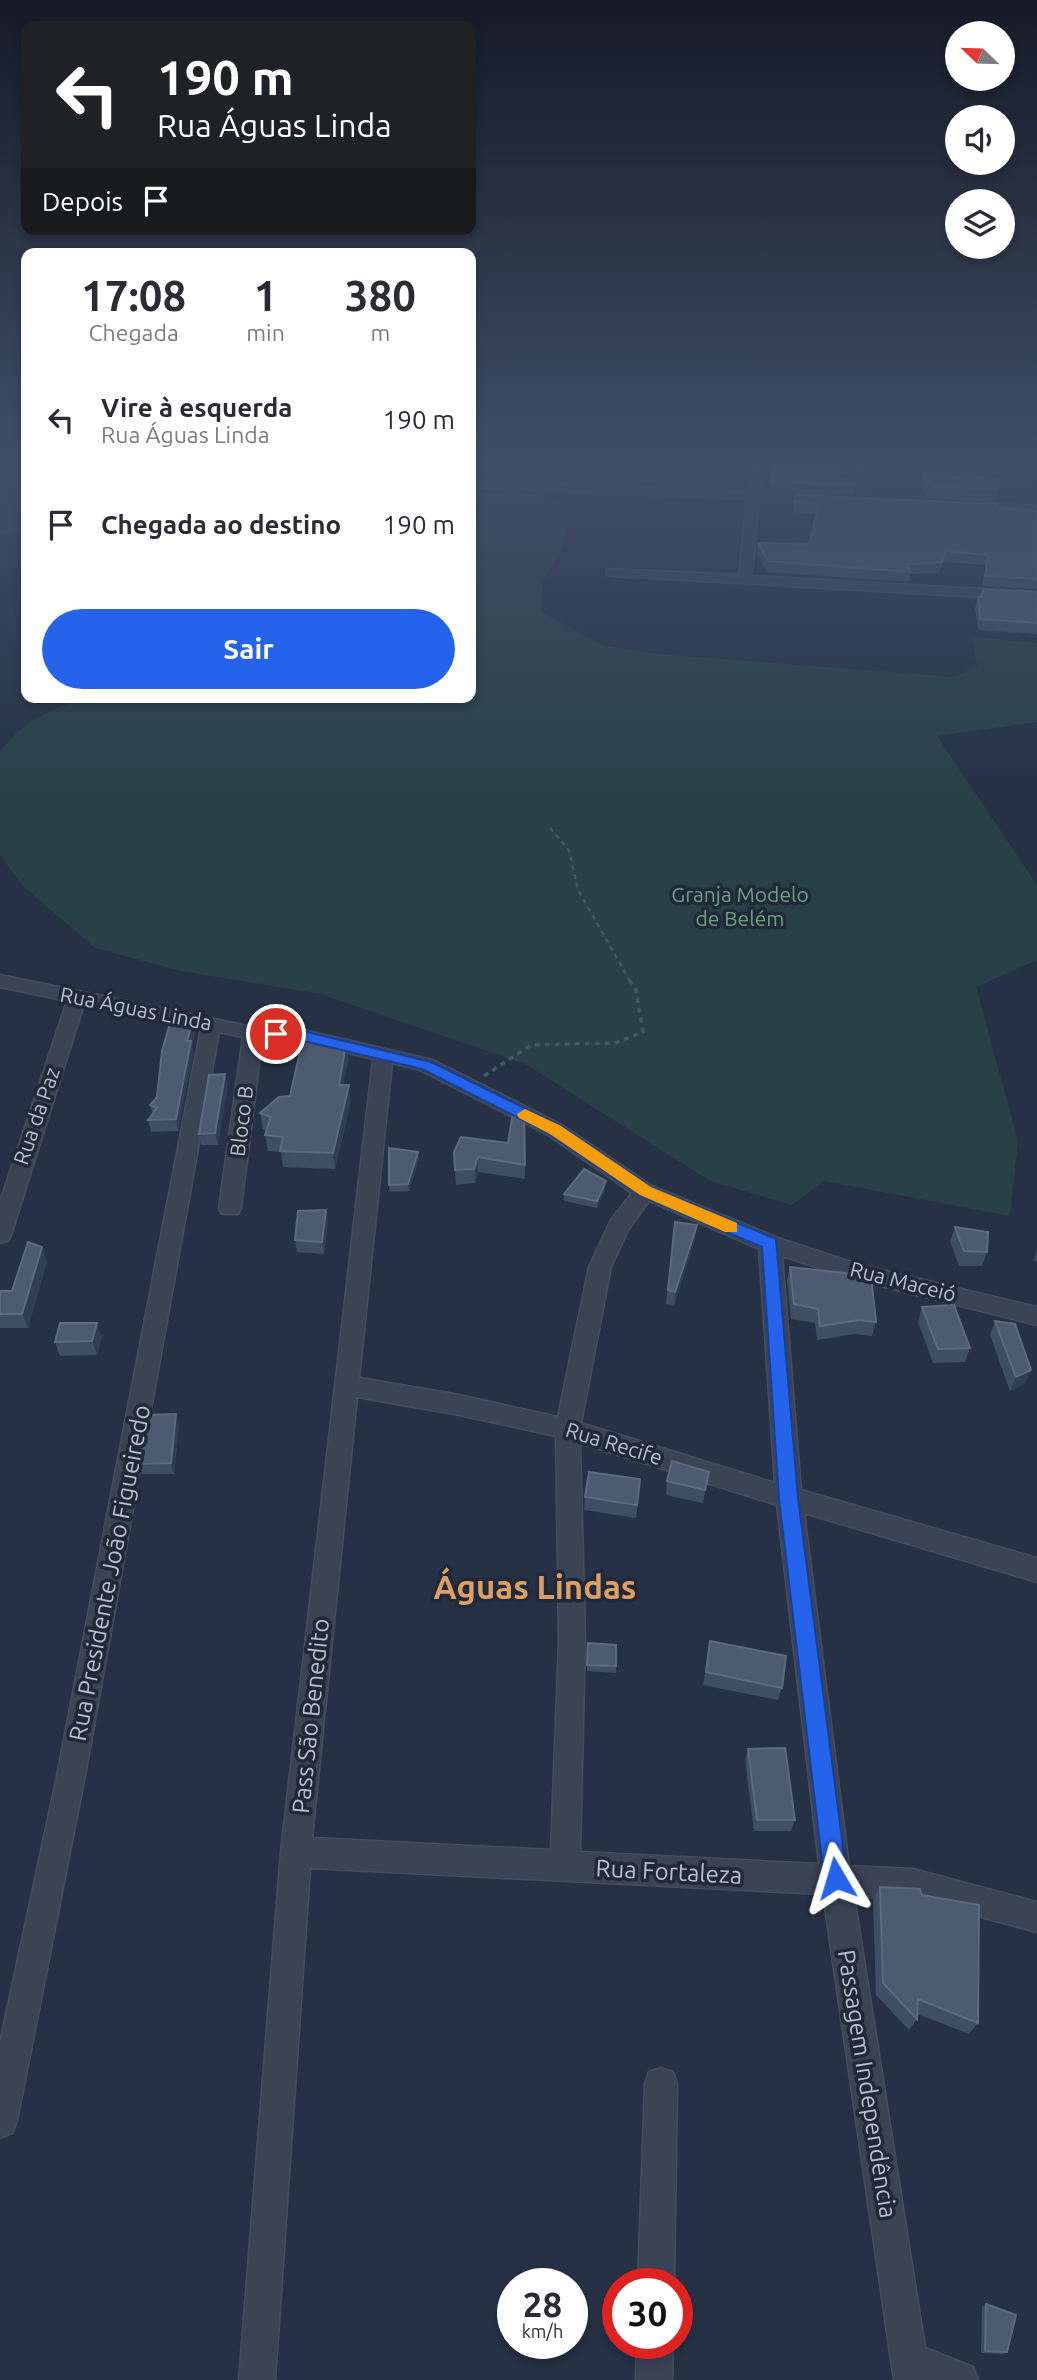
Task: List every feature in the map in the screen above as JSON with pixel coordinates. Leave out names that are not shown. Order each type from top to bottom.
[{"type":"street","points":[[680,575],[1037,596]]},
{"type":"street","name":"Rua Águas Linda","points":[[0,981],[253,1033],[299,1035],[426,1065],[471,1085],[555,1130],[645,1191],[770,1244]]},
{"type":"street","name":"Rua da Paz","points":[[0,1236],[9,1169],[77,998]]},
{"type":"street","name":"Rua Presidente João Figueiredo","points":[[0,2121],[73,1767],[211,1023]]},
{"type":"street","name":"Bloco B","points":[[230,1208],[253,1033]]},
{"type":"street","name":"Pass São Benedito","points":[[257,2380],[296,1852],[383,1054]]},
{"type":"street","points":[[565,1867],[572,1641],[568,1429],[600,1267],[619,1226],[645,1191]]},
{"type":"street","name":"Rua Maceió","points":[[770,1244],[857,1272],[1037,1316]]},
{"type":"street","name":"Passagem Independência","points":[[770,1244],[789,1498],[836,1878],[911,2370]]},
{"type":"street","name":"Rua Recife","points":[[347,1386],[454,1404],[568,1429],[789,1498],[1037,1570]]},
{"type":"street","name":"Rua Fortaleza","points":[[296,1852],[913,1884],[1037,1917]]},
{"type":"street","points":[[656,2268],[661,2084]]},
{"type":"street","points":[[654,2380],[655,2359]]},
{"type":"street","points":[[911,2370],[960,2380]]},
{"type":"path","points":[[471,1085],[531,1045],[615,1043],[643,1032],[636,990],[603,938],[578,890],[569,850],[550,828]]},
{"type":"green space","name":"Granja Modelo de Belém","points":[[476,575],[547,575],[543,581],[541,612],[606,646],[659,654],[954,677],[977,666],[972,637],[1037,643],[1037,722],[937,736],[1037,885],[1037,960],[976,987],[1018,1141],[1010,1216],[824,1181],[792,1205],[710,1181],[527,1065],[321,994],[181,971],[95,948],[21,884],[0,855],[0,752],[28,724],[72,703],[476,703]]},
{"type":"building","points":[[1037,575],[1037,579],[985,576]]},
{"type":"building","points":[[983,589],[1037,592],[1037,623],[980,619],[978,597],[981,597]]},
{"type":"building","points":[[171,1020],[193,1020],[187,1041],[191,1041],[176,1119],[148,1120],[157,1108],[150,1105],[157,1097],[162,1051]]},
{"type":"building","points":[[302,1043],[346,1044],[339,1085],[349,1085],[333,1153],[280,1151],[283,1137],[265,1135],[271,1117],[260,1113],[279,1097],[290,1096]]},
{"type":"building","points":[[225,1074],[215,1133],[199,1134],[209,1075]]},
{"type":"building","points":[[514,1106],[524,1111],[525,1165],[478,1157],[474,1169],[455,1170],[454,1152],[461,1137],[508,1143]]},
{"type":"building","points":[[389,1148],[418,1152],[408,1184],[389,1185]]},
{"type":"building","points":[[584,1169],[606,1181],[597,1201],[564,1194]]},
{"type":"building","points":[[326,1210],[322,1242],[295,1240],[298,1211]]},
{"type":"building","points":[[675,1222],[697,1225],[675,1292],[668,1290]]},
{"type":"building","points":[[955,1227],[988,1232],[987,1252],[964,1251]]},
{"type":"building","points":[[28,1242],[42,1247],[22,1314],[0,1314],[0,1291],[12,1291]]},
{"type":"building","points":[[790,1267],[871,1276],[876,1322],[859,1320],[820,1326],[818,1309],[794,1304]]},
{"type":"building","points":[[954,1305],[970,1348],[938,1349],[922,1307]]},
{"type":"building","points":[[995,1321],[1015,1324],[1031,1370],[1016,1377]]},
{"type":"building","points":[[60,1323],[97,1323],[92,1341],[55,1342]]},
{"type":"building","points":[[176,1414],[171,1463],[138,1464],[147,1415]]},
{"type":"building","points":[[672,1461],[709,1472],[705,1490],[667,1481]]},
{"type":"building","points":[[589,1472],[640,1479],[637,1505],[585,1497]]},
{"type":"building","points":[[710,1641],[786,1656],[782,1688],[706,1672]]},
{"type":"building","points":[[588,1643],[616,1645],[616,1666],[587,1665]]},
{"type":"building","points":[[785,1748],[795,1820],[757,1820],[748,1749]]},
{"type":"building","points":[[880,1887],[920,1889],[922,1895],[979,1905],[978,2023],[918,1999],[917,2019],[883,1983]]},
{"type":"building","points":[[986,2304],[1016,2315],[1007,2352],[985,2351]]},
{"type":"slow traffic","points":[[525,1114],[555,1130],[645,1191],[731,1227]]},
{"type":"district","name":"Águas Lindas","points":[[535,1587]]},
{"type":"route","points":[[276,1034],[299,1035],[426,1065],[471,1085],[555,1130],[645,1191],[770,1244],[789,1498],[836,1878]]}]
